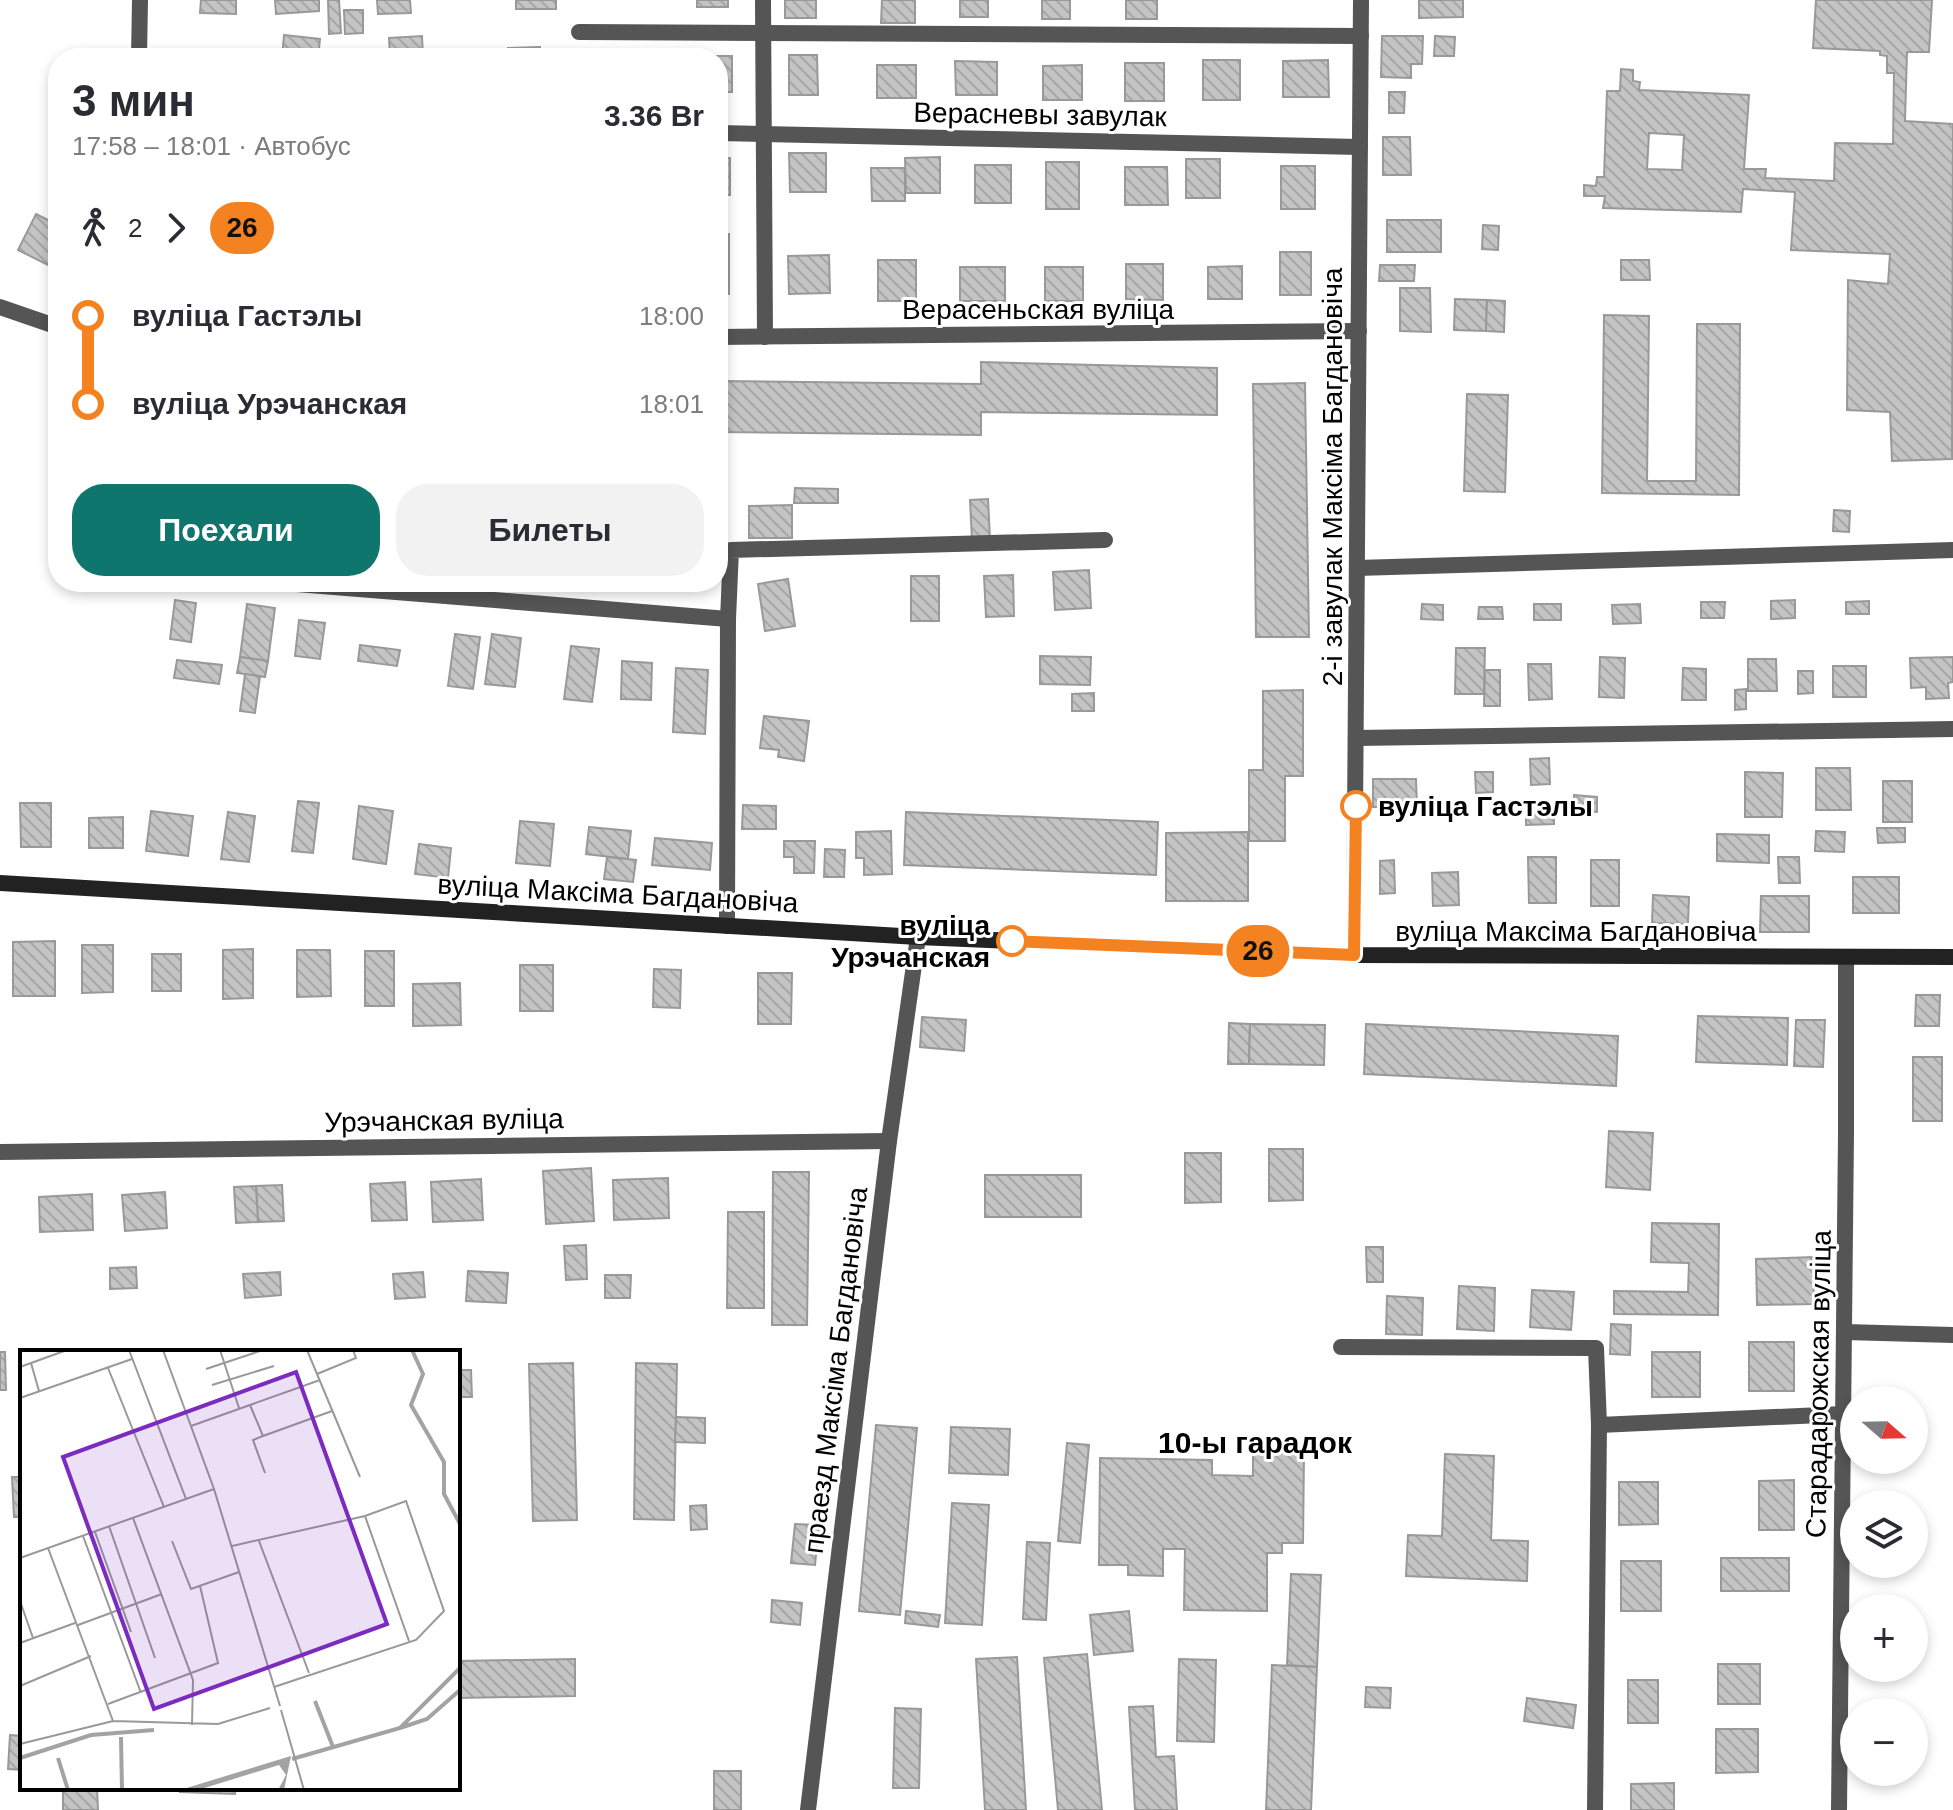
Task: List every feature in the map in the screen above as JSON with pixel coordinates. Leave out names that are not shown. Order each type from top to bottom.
[{"type":"main road","name":"вуліца Максіма Багдановіча","points":[[0,883],[918,937],[1354,955],[1953,957]]},
{"type":"street","points":[[139,48],[140,0]]},
{"type":"street","points":[[763,0],[765,337]]},
{"type":"street","name":"2-і завулак Максіма Багдановіча","points":[[1354,955],[1361,0]]},
{"type":"street","points":[[579,32],[1361,36]]},
{"type":"street","name":"Верасневы завулак","points":[[728,133],[1360,147]]},
{"type":"street","points":[[0,307],[48,324]]},
{"type":"street","name":"Верасеньская вуліца","points":[[728,337],[1359,331]]},
{"type":"street","points":[[727,926],[731,550],[1105,540]]},
{"type":"street","points":[[1357,568],[1953,550]]},
{"type":"street","points":[[395,592],[728,619]]},
{"type":"street","points":[[1356,738],[1953,729]]},
{"type":"street","name":"праезд Максіма Багдановіча","points":[[808,1810],[889,1141],[918,937]]},
{"type":"street","name":"Старадарожская вуліца","points":[[1844,1386],[1846,958]]},
{"type":"street","name":"Урэчанская вуліца","points":[[0,1152],[889,1141]]},
{"type":"street","points":[[1845,1332],[1953,1335]]},
{"type":"street","points":[[1341,1347],[1596,1348],[1599,1425],[1595,1810]]},
{"type":"street","points":[[1599,1425],[1840,1414]]},
{"type":"street","name":"Старадарожская вуліца","points":[[1839,1810],[1842,1474]]},
{"type":"building","points":[[201,0],[236,0],[236,14],[200,13]]},
{"type":"building","points":[[275,0],[319,0],[319,11],[276,14]]},
{"type":"building","points":[[328,0],[339,0],[341,33],[329,34]]},
{"type":"building","points":[[377,0],[410,0],[411,13],[378,14]]},
{"type":"building","points":[[516,0],[556,0],[556,9],[516,9]]},
{"type":"building","points":[[697,0],[728,0],[728,7],[697,7]]},
{"type":"building","points":[[785,0],[816,0],[816,18],[785,18]]},
{"type":"building","points":[[882,0],[915,0],[915,23],[881,23]]},
{"type":"building","points":[[960,0],[988,0],[988,17],[960,17]]},
{"type":"building","points":[[1042,0],[1070,0],[1070,19],[1042,19]]},
{"type":"building","points":[[1126,0],[1157,0],[1157,19],[1126,19]]},
{"type":"building","points":[[1419,0],[1463,0],[1463,17],[1419,18]]},
{"type":"building","points":[[1816,0],[1932,0],[1929,52],[1907,52],[1905,121],[1953,124],[1952,459],[1892,461],[1890,412],[1847,410],[1848,280],[1888,284],[1890,254],[1791,250],[1795,192],[1743,189],[1741,212],[1603,208],[1605,196],[1584,196],[1584,185],[1596,186],[1597,177],[1604,177],[1607,91],[1620,91],[1621,69],[1633,70],[1633,81],[1640,82],[1639,90],[1749,95],[1744,169],[1766,169],[1765,178],[1834,181],[1835,143],[1893,144],[1894,73],[1887,73],[1887,56],[1880,55],[1880,51],[1813,48]],"holes":[[[1649,133],[1684,135],[1682,170],[1647,169]]]},
{"type":"building","points":[[344,10],[363,10],[363,33],[345,34]]},
{"type":"building","points":[[284,35],[320,39],[319,48],[283,48]]},
{"type":"building","points":[[422,36],[423,48],[390,48],[389,38]]},
{"type":"building","points":[[1382,36],[1423,36],[1422,64],[1411,64],[1411,78],[1381,77]]},
{"type":"building","points":[[1435,36],[1455,37],[1454,56],[1434,56]]},
{"type":"building","points":[[789,55],[817,55],[818,95],[789,95]]},
{"type":"building","points":[[728,56],[732,56],[732,92],[728,92]]},
{"type":"building","points":[[1203,60],[1240,60],[1240,100],[1203,100]]},
{"type":"building","points":[[1328,60],[1329,97],[1283,97],[1283,61]]},
{"type":"building","points":[[955,61],[997,62],[997,95],[956,95]]},
{"type":"building","points":[[1125,63],[1164,63],[1164,101],[1125,101]]},
{"type":"building","points":[[877,65],[916,65],[916,98],[877,98]]},
{"type":"building","points":[[1082,65],[1082,100],[1043,100],[1043,66]]},
{"type":"building","points":[[1389,92],[1405,92],[1404,113],[1389,113]]},
{"type":"building","points":[[1383,137],[1410,137],[1411,175],[1383,175]]},
{"type":"building","points":[[789,153],[826,153],[826,192],[790,192]]},
{"type":"building","points":[[940,157],[940,193],[906,193],[905,158]]},
{"type":"building","points":[[728,158],[730,158],[728,195]]},
{"type":"building","points":[[1186,159],[1220,159],[1220,198],[1186,198]]},
{"type":"building","points":[[1046,162],[1079,162],[1079,209],[1046,209]]},
{"type":"building","points":[[975,165],[1011,165],[1011,203],[975,203]]},
{"type":"building","points":[[1281,166],[1315,166],[1315,209],[1281,209]]},
{"type":"building","points":[[1125,167],[1167,167],[1168,205],[1125,205]]},
{"type":"building","points":[[871,168],[905,168],[905,201],[872,201]]},
{"type":"building","points":[[36,214],[48,220],[48,265],[18,250]]},
{"type":"building","points":[[1387,220],[1441,220],[1441,252],[1387,252]]},
{"type":"building","points":[[1483,225],[1499,226],[1498,250],[1482,249]]},
{"type":"building","points":[[728,234],[729,234],[728,294]]},
{"type":"building","points":[[1280,252],[1311,252],[1311,295],[1280,295]]},
{"type":"building","points":[[829,255],[830,293],[789,294],[788,256]]},
{"type":"building","points":[[878,260],[916,260],[916,301],[878,301]]},
{"type":"building","points":[[1621,260],[1649,260],[1650,280],[1621,280]]},
{"type":"building","points":[[1126,264],[1163,264],[1163,300],[1126,299]]},
{"type":"building","points":[[1380,265],[1415,265],[1414,281],[1379,281]]},
{"type":"building","points":[[1242,266],[1242,299],[1208,299],[1208,267]]},
{"type":"building","points":[[960,267],[1005,267],[1005,301],[960,301]]},
{"type":"building","points":[[1045,267],[1083,267],[1083,301],[1045,301]]},
{"type":"building","points":[[1400,288],[1430,288],[1431,332],[1400,331]]},
{"type":"building","points":[[1455,299],[1487,300],[1486,331],[1454,330]]},
{"type":"building","points":[[1487,300],[1505,301],[1504,332],[1486,331]]},
{"type":"building","points":[[1604,315],[1649,316],[1647,481],[1696,481],[1697,324],[1740,324],[1739,495],[1602,493]]},
{"type":"building","points":[[981,362],[1217,368],[1217,415],[981,412],[981,435],[728,432],[728,381],[981,384]]},
{"type":"building","points":[[1305,383],[1309,637],[1256,637],[1253,384]]},
{"type":"building","points":[[1467,394],[1508,395],[1505,492],[1464,491]]},
{"type":"building","points":[[795,488],[838,489],[838,503],[794,503]]},
{"type":"building","points":[[988,499],[990,539],[972,540],[970,500]]},
{"type":"building","points":[[792,505],[792,538],[749,538],[749,506]]},
{"type":"building","points":[[1834,510],[1850,511],[1849,532],[1833,531]]},
{"type":"building","points":[[1089,570],[1091,608],[1055,610],[1053,572]]},
{"type":"building","points":[[1013,575],[1014,616],[986,617],[984,576]]},
{"type":"building","points":[[911,576],[939,576],[939,621],[911,621]]},
{"type":"building","points":[[788,579],[795,626],[765,631],[758,584]]},
{"type":"building","points":[[175,600],[196,603],[191,642],[170,639]]},
{"type":"building","points":[[1795,600],[1795,618],[1771,619],[1771,601]]},
{"type":"building","points":[[1869,601],[1869,614],[1846,614],[1846,602]]},
{"type":"building","points":[[1701,602],[1725,602],[1724,618],[1701,618]]},
{"type":"building","points":[[247,604],[275,608],[268,661],[240,657]]},
{"type":"building","points":[[1422,604],[1443,605],[1443,620],[1421,619]]},
{"type":"building","points":[[1534,604],[1561,604],[1561,620],[1534,620]]},
{"type":"building","points":[[1640,604],[1641,623],[1613,624],[1612,605]]},
{"type":"building","points":[[1479,607],[1502,607],[1503,619],[1478,619]]},
{"type":"building","points":[[299,620],[325,623],[320,659],[295,656]]},
{"type":"building","points":[[455,634],[480,637],[473,689],[448,686]]},
{"type":"building","points":[[492,634],[521,638],[515,687],[485,684]]},
{"type":"building","points":[[360,645],[400,650],[397,666],[358,661]]},
{"type":"building","points":[[571,646],[599,649],[592,702],[564,699]]},
{"type":"building","points":[[1456,648],[1485,648],[1484,694],[1455,694]]},
{"type":"building","points":[[1040,656],[1091,657],[1090,685],[1040,684]]},
{"type":"building","points":[[240,657],[268,661],[265,677],[237,673]]},
{"type":"building","points":[[1600,657],[1625,658],[1624,698],[1599,697]]},
{"type":"building","points":[[1953,657],[1953,682],[1948,683],[1949,698],[1926,699],[1926,687],[1911,688],[1910,658]]},
{"type":"building","points":[[1748,659],[1776,659],[1777,691],[1748,691]]},
{"type":"building","points":[[177,660],[222,665],[219,684],[174,678]]},
{"type":"building","points":[[622,661],[652,663],[651,700],[621,699]]},
{"type":"building","points":[[1528,664],[1551,664],[1552,699],[1529,700]]},
{"type":"building","points":[[1833,666],[1866,666],[1866,697],[1833,697]]},
{"type":"building","points":[[676,668],[708,670],[705,734],[673,732]]},
{"type":"building","points":[[1683,668],[1706,669],[1706,700],[1682,700]]},
{"type":"building","points":[[1485,670],[1500,670],[1500,706],[1484,706]]},
{"type":"building","points":[[1798,671],[1813,671],[1813,693],[1798,694]]},
{"type":"building","points":[[245,674],[260,676],[255,713],[240,711]]},
{"type":"building","points":[[1746,689],[1746,709],[1735,710],[1735,690]]},
{"type":"building","points":[[1303,690],[1303,776],[1285,776],[1285,841],[1249,841],[1249,770],[1263,770],[1263,691]]},
{"type":"building","points":[[1094,693],[1094,711],[1072,711],[1072,694]]},
{"type":"building","points":[[764,716],[809,721],[804,761],[778,757],[779,750],[760,748]]},
{"type":"building","points":[[1549,758],[1550,784],[1531,785],[1530,759]]},
{"type":"building","points":[[1816,768],[1850,768],[1851,810],[1816,810]]},
{"type":"building","points":[[1475,772],[1493,772],[1493,792],[1476,793]]},
{"type":"building","points":[[1745,772],[1783,773],[1782,817],[1745,817]]},
{"type":"building","points":[[1373,779],[1416,779],[1417,807],[1373,807]]},
{"type":"building","points":[[1883,781],[1912,781],[1912,822],[1883,822]]},
{"type":"building","points":[[1574,795],[1597,797],[1597,812],[1573,810]]},
{"type":"building","points":[[298,801],[319,803],[313,853],[292,851]]},
{"type":"building","points":[[20,803],[51,803],[51,847],[21,847]]},
{"type":"building","points":[[1554,804],[1554,824],[1526,825],[1526,805]]},
{"type":"building","points":[[743,805],[776,806],[776,829],[742,829]]},
{"type":"building","points":[[359,806],[393,811],[386,864],[353,859]]},
{"type":"building","points":[[151,811],[193,816],[188,856],[146,851]]},
{"type":"building","points":[[228,812],[255,816],[249,862],[221,859]]},
{"type":"building","points":[[906,812],[1158,822],[1156,875],[904,865]]},
{"type":"building","points":[[123,817],[123,848],[89,848],[89,818]]},
{"type":"building","points":[[520,821],[554,824],[550,866],[516,863]]},
{"type":"building","points":[[589,827],[631,831],[628,859],[586,854]]},
{"type":"building","points":[[1877,828],[1905,828],[1905,842],[1878,843]]},
{"type":"building","points":[[891,831],[892,874],[864,875],[864,858],[856,858],[856,832]]},
{"type":"building","points":[[1816,831],[1845,832],[1844,852],[1815,851]]},
{"type":"building","points":[[1248,832],[1248,901],[1166,901],[1166,833]]},
{"type":"building","points":[[1717,834],[1769,835],[1769,863],[1717,861]]},
{"type":"building","points":[[655,838],[712,843],[710,870],[652,865]]},
{"type":"building","points":[[784,841],[815,841],[814,873],[794,873],[794,857],[784,857]]},
{"type":"building","points":[[419,844],[451,848],[448,878],[415,874]]},
{"type":"building","points":[[825,849],[845,850],[844,877],[824,877]]},
{"type":"building","points":[[607,857],[636,860],[633,882],[604,879]]},
{"type":"building","points":[[1528,857],[1556,857],[1556,903],[1529,903]]},
{"type":"building","points":[[1778,857],[1799,857],[1800,883],[1779,883]]},
{"type":"building","points":[[1394,860],[1395,893],[1380,894],[1380,861]]},
{"type":"building","points":[[1591,860],[1619,860],[1619,906],[1591,906]]},
{"type":"building","points":[[1458,872],[1459,905],[1433,906],[1432,873]]},
{"type":"building","points":[[1853,877],[1899,877],[1899,913],[1853,913]]},
{"type":"building","points":[[1653,895],[1689,897],[1688,924],[1652,923]]},
{"type":"building","points":[[1761,896],[1809,896],[1809,932],[1760,932]]},
{"type":"building","points":[[55,941],[55,996],[13,996],[13,942]]},
{"type":"building","points":[[82,945],[113,945],[113,992],[82,993]]},
{"type":"building","points":[[253,949],[253,998],[223,999],[223,950]]},
{"type":"building","points":[[297,950],[330,950],[331,996],[297,997]]},
{"type":"building","points":[[365,951],[394,951],[394,1006],[365,1006]]},
{"type":"building","points":[[152,954],[181,954],[181,991],[152,991]]},
{"type":"building","points":[[520,965],[553,965],[553,1011],[520,1011]]},
{"type":"building","points":[[654,969],[681,970],[680,1008],[653,1007]]},
{"type":"building","points":[[758,973],[792,973],[791,1024],[758,1024]]},
{"type":"building","points":[[460,983],[461,1025],[413,1026],[413,984]]},
{"type":"building","points":[[1916,995],[1940,995],[1939,1026],[1915,1026]]},
{"type":"building","points":[[1698,1016],[1788,1018],[1787,1065],[1696,1062]]},
{"type":"building","points":[[922,1017],[966,1020],[964,1051],[920,1047]]},
{"type":"building","points":[[1796,1020],[1825,1020],[1823,1067],[1794,1066]]},
{"type":"building","points":[[1229,1023],[1250,1024],[1249,1064],[1228,1064]]},
{"type":"building","points":[[1250,1024],[1325,1025],[1324,1065],[1249,1064]]},
{"type":"building","points":[[1366,1024],[1618,1036],[1616,1086],[1364,1074]]},
{"type":"building","points":[[1913,1057],[1942,1057],[1942,1121],[1913,1121]]},
{"type":"building","points":[[1609,1131],[1653,1133],[1650,1190],[1606,1187]]},
{"type":"building","points":[[1269,1149],[1303,1149],[1303,1200],[1269,1201]]},
{"type":"building","points":[[1185,1153],[1221,1153],[1221,1202],[1185,1203]]},
{"type":"building","points":[[591,1168],[594,1221],[546,1224],[543,1171]]},
{"type":"building","points":[[773,1172],[809,1172],[807,1325],[772,1325]]},
{"type":"building","points":[[985,1175],[1081,1175],[1081,1217],[985,1217]]},
{"type":"building","points":[[668,1178],[669,1218],[614,1220],[613,1180]]},
{"type":"building","points":[[481,1179],[483,1220],[433,1222],[431,1182]]},
{"type":"building","points":[[405,1182],[407,1220],[372,1221],[370,1184]]},
{"type":"building","points":[[282,1185],[284,1221],[258,1222],[256,1186]]},
{"type":"building","points":[[256,1186],[258,1222],[236,1223],[234,1187]]},
{"type":"building","points":[[165,1192],[167,1228],[125,1231],[122,1195]]},
{"type":"building","points":[[92,1194],[93,1230],[40,1232],[39,1197]]},
{"type":"building","points":[[728,1212],[764,1212],[764,1308],[727,1308]]},
{"type":"building","points":[[1652,1223],[1719,1224],[1718,1315],[1614,1314],[1614,1291],[1688,1292],[1689,1263],[1651,1262]]},
{"type":"building","points":[[586,1245],[587,1279],[566,1280],[564,1246]]},
{"type":"building","points":[[1366,1247],[1383,1247],[1383,1282],[1367,1282]]},
{"type":"building","points":[[1813,1257],[1814,1304],[1757,1305],[1756,1259]]},
{"type":"building","points":[[136,1267],[137,1288],[110,1289],[110,1268]]},
{"type":"building","points":[[468,1271],[508,1273],[506,1303],[466,1301]]},
{"type":"building","points":[[280,1272],[281,1295],[245,1298],[243,1274]]},
{"type":"building","points":[[423,1272],[425,1297],[395,1299],[393,1274]]},
{"type":"building","points":[[605,1275],[631,1275],[630,1298],[605,1298]]},
{"type":"building","points":[[1459,1286],[1495,1288],[1494,1331],[1457,1329]]},
{"type":"building","points":[[1532,1290],[1574,1292],[1571,1330],[1530,1327]]},
{"type":"building","points":[[1387,1296],[1423,1298],[1422,1335],[1386,1334]]},
{"type":"building","points":[[1611,1324],[1631,1325],[1630,1355],[1610,1354]]},
{"type":"building","points":[[1749,1342],[1794,1342],[1794,1391],[1749,1391]]},
{"type":"building","points":[[0,1352],[5,1352],[6,1390],[0,1390]]},
{"type":"building","points":[[1652,1352],[1700,1352],[1700,1397],[1652,1397]]},
{"type":"building","points":[[573,1363],[577,1520],[533,1521],[529,1364]]},
{"type":"building","points":[[636,1363],[677,1364],[674,1520],[634,1519]]},
{"type":"building","points":[[460,1370],[471,1370],[472,1397],[460,1397]]},
{"type":"building","points":[[676,1417],[705,1418],[705,1443],[675,1442]]},
{"type":"building","points":[[876,1425],[917,1428],[900,1615],[859,1611]]},
{"type":"building","points":[[951,1427],[1010,1429],[1008,1475],[949,1473]]},
{"type":"building","points":[[1067,1443],[1089,1445],[1080,1543],[1058,1541]]},
{"type":"building","points":[[1253,1452],[1304,1453],[1303,1543],[1282,1543],[1282,1553],[1267,1553],[1267,1611],[1184,1610],[1185,1549],[1163,1549],[1163,1576],[1128,1575],[1128,1565],[1099,1565],[1100,1458],[1212,1460],[1212,1475],[1253,1476]]},
{"type":"building","points":[[1445,1454],[1494,1456],[1491,1540],[1528,1541],[1527,1581],[1406,1576],[1408,1535],[1442,1536]]},
{"type":"building","points":[[12,1477],[20,1477],[20,1517],[14,1517]]},
{"type":"building","points":[[1794,1480],[1794,1530],[1759,1530],[1759,1481]]},
{"type":"building","points":[[1619,1482],[1658,1482],[1658,1524],[1619,1525]]},
{"type":"building","points":[[952,1503],[989,1505],[982,1625],[945,1623]]},
{"type":"building","points":[[706,1505],[707,1529],[691,1530],[690,1506]]},
{"type":"building","points":[[795,1524],[819,1525],[815,1565],[791,1563]]},
{"type":"building","points":[[1027,1542],[1050,1543],[1046,1620],[1023,1619]]},
{"type":"building","points":[[1721,1558],[1789,1558],[1789,1591],[1721,1591]]},
{"type":"building","points":[[1621,1561],[1661,1561],[1661,1611],[1621,1611]]},
{"type":"building","points":[[1291,1574],[1321,1575],[1317,1667],[1287,1665]]},
{"type":"building","points":[[772,1600],[802,1603],[800,1625],[771,1622]]},
{"type":"building","points":[[906,1611],[940,1615],[938,1627],[905,1623]]},
{"type":"building","points":[[1129,1611],[1133,1651],[1094,1655],[1090,1615]]},
{"type":"building","points":[[1087,1654],[1102,1810],[1058,1810],[1044,1658]]},
{"type":"building","points":[[1017,1657],[1026,1810],[985,1810],[976,1659]]},
{"type":"building","points":[[575,1659],[575,1696],[460,1698],[460,1661]]},
{"type":"building","points":[[1179,1659],[1216,1660],[1214,1742],[1177,1741]]},
{"type":"building","points":[[1718,1664],[1760,1664],[1760,1704],[1718,1704]]},
{"type":"building","points":[[1272,1665],[1317,1667],[1311,1810],[1266,1810]]},
{"type":"building","points":[[1628,1680],[1658,1680],[1658,1723],[1628,1723]]},
{"type":"building","points":[[1366,1687],[1391,1688],[1390,1708],[1365,1707]]},
{"type":"building","points":[[1527,1698],[1576,1705],[1573,1728],[1524,1721]]},
{"type":"building","points":[[1153,1706],[1156,1757],[1174,1756],[1177,1810],[1135,1810],[1129,1707]]},
{"type":"building","points":[[895,1708],[921,1709],[919,1788],[893,1788]]},
{"type":"building","points":[[1716,1729],[1758,1729],[1758,1772],[1716,1773]]},
{"type":"building","points":[[10,1735],[20,1736],[20,1770],[8,1769]]},
{"type":"building","points":[[714,1771],[741,1771],[741,1810],[714,1810]]},
{"type":"building","points":[[1674,1783],[1674,1810],[1631,1810],[1631,1784]]},
{"type":"building","points":[[63,1790],[97,1790],[98,1810],[63,1810]]},
{"type":"building","points":[[180,1790],[236,1790],[235,1794]]},
{"type":"bus line","name":"26","points":[[1012,941],[1354,955],[1356,806]]},
{"type":"place","name":"вуліца Гастэлы","points":[[1356,806]]},
{"type":"place","name":"вуліца Урэчанская","points":[[1012,941]]},
{"type":"district","name":"10-ы гарадок","points":[[1255,1443]]}]
